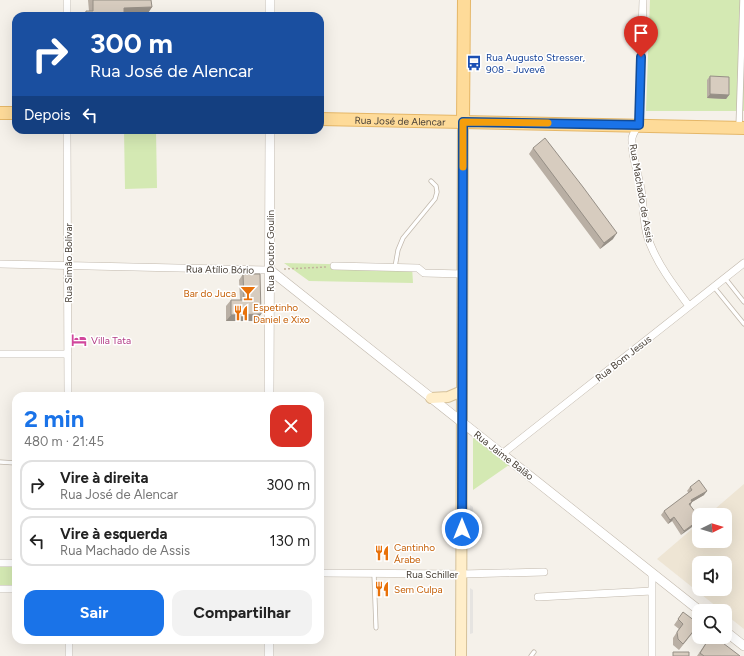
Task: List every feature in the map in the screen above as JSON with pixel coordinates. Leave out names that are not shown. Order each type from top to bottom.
[{"type":"main road","points":[[461,656],[464,0]]},
{"type":"main road","points":[[0,113],[12,113]]},
{"type":"main road","name":"Rua José de Alencar","points":[[324,119],[741,128]]},
{"type":"main road","points":[[431,398],[448,397],[462,391]]},
{"type":"street","points":[[67,0],[67,12]]},
{"type":"street","points":[[270,0],[270,12]]},
{"type":"street","name":"Rua Machado de Assis","points":[[643,0],[639,125],[632,137],[633,153],[640,187],[647,238],[661,265],[689,306]]},
{"type":"street","points":[[741,128],[743,0]]},
{"type":"street","name":"Rua Simão Bolívar","points":[[67,134],[68,392]]},
{"type":"street","name":"Rua Doutor Goulin","points":[[269,392],[270,134]]},
{"type":"street","name":"Rua Bom Jesus","points":[[502,454],[744,263]]},
{"type":"street","name":"Rua Atílio Bório","points":[[0,264],[270,270]]},
{"type":"street","points":[[334,266],[418,268],[424,273],[463,274]]},
{"type":"street","name":"Rua Jaime Balão","points":[[270,270],[692,605]]},
{"type":"street","points":[[0,354],[68,354]]},
{"type":"street","points":[[0,563],[12,563]]},
{"type":"street","name":"Rua Schiller","points":[[324,573],[462,574],[544,572]]},
{"type":"street","points":[[652,573],[652,656]]},
{"type":"street","points":[[0,589],[12,589]]},
{"type":"street","points":[[538,596],[652,591]]},
{"type":"street","points":[[732,636],[744,646]]},
{"type":"street","points":[[69,644],[69,656]]},
{"type":"street","points":[[269,644],[269,656]]},
{"type":"lane","points":[[395,267],[398,250],[403,238],[434,199],[437,192],[436,186],[430,181]]},
{"type":"lane","points":[[725,278],[744,302]]},
{"type":"lane","points":[[713,287],[744,324]]},
{"type":"lane","points":[[0,462],[12,463]]},
{"type":"lane","points":[[374,574],[376,628]]},
{"type":"lane","points":[[531,656],[534,652]]},
{"type":"path","points":[[270,270],[334,266]]},
{"type":"shaded area","points":[[744,484],[744,629],[732,620],[732,604],[713,604],[703,596],[732,596],[732,556],[692,556],[692,587],[657,559],[692,529],[692,548],[732,548],[732,508],[716,508]]},
{"type":"shaded area","points":[[470,505],[473,507],[474,534],[470,534]]},
{"type":"shaded area","points":[[470,588],[473,590],[473,633],[470,634]]},
{"type":"green space","points":[[650,0],[744,0],[744,111],[646,111]]},
{"type":"green space","points":[[124,134],[156,134],[157,188],[125,189]]},
{"type":"green space","points":[[284,263],[412,266],[413,283],[309,281]]},
{"type":"green space","points":[[473,435],[509,465],[473,490]]},
{"type":"green space","points":[[12,565],[12,586],[0,586],[0,566]]},
{"type":"building","points":[[93,0],[151,0],[152,7],[124,8],[124,12],[86,12],[93,11]]},
{"type":"building","points":[[710,76],[729,77],[729,95],[710,94]]},
{"type":"building","points":[[545,138],[617,233],[604,243],[533,148]]},
{"type":"building","points":[[243,274],[260,274],[261,314],[231,315],[231,300],[244,300]]},
{"type":"building","points":[[699,480],[707,491],[691,500],[692,502],[689,504],[692,508],[692,525],[684,531],[674,517],[670,520],[664,511],[692,490],[690,487]]},
{"type":"building","points":[[683,612],[692,619],[692,633],[683,644],[678,639],[677,632],[683,624],[678,619]]},
{"type":"building","points":[[706,644],[724,644],[740,656],[704,656],[700,653]]},
{"type":"building","points":[[673,652],[689,652],[689,656],[673,656]]},
{"type":"slow traffic","points":[[463,167],[463,122],[548,123]]},
{"type":"place","name":"Rua Augusto Stresser, 908 - Juvevê","points":[[474,63]]},
{"type":"place","name":"Bar do Juca","points":[[248,293]]},
{"type":"place","name":"Espetinho Daniel e Xixo","points":[[241,313]]},
{"type":"place","name":"Villa Tata","points":[[79,340]]},
{"type":"place","name":"Cantinho Árabe","points":[[382,553]]},
{"type":"place","name":"Sem Culpa","points":[[382,589]]},
{"type":"route","points":[[462,529],[463,122],[639,125],[641,57]]}]
